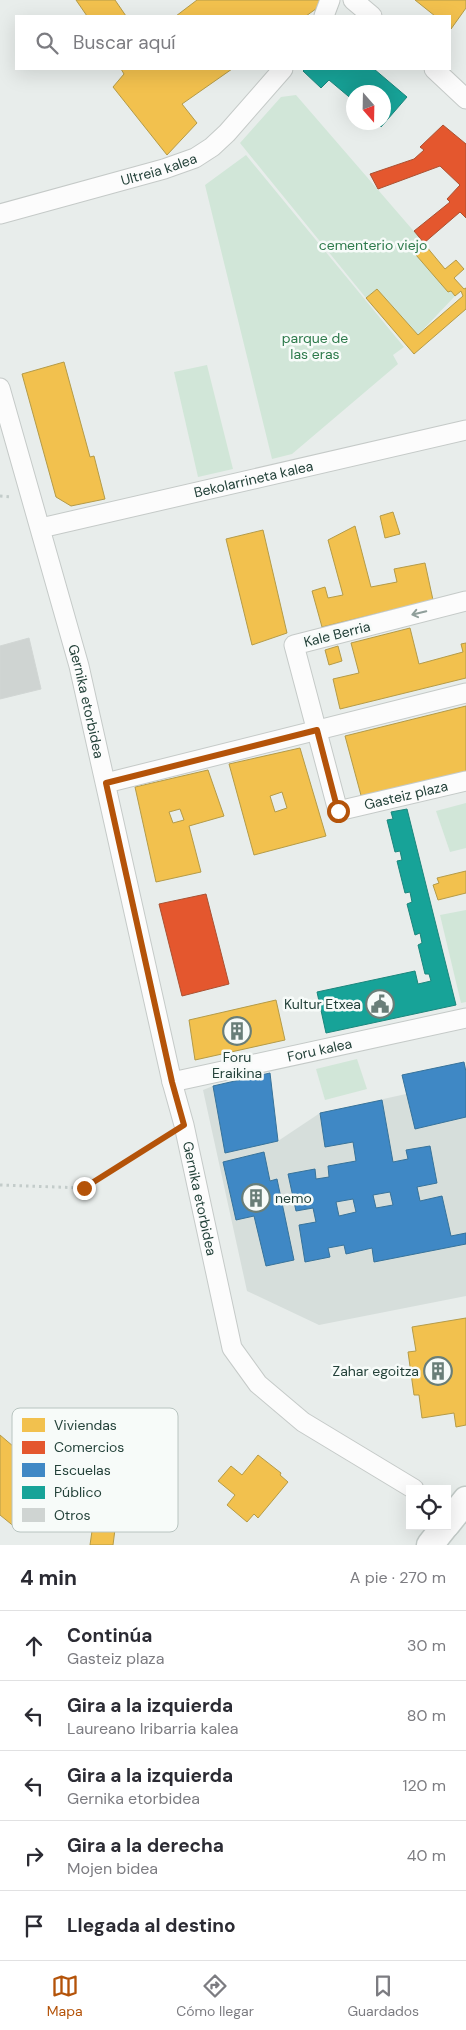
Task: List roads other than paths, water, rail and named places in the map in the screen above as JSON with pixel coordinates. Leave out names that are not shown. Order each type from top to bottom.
[{"type":"street","points":[[324,15],[330,0]]},
{"type":"street","points":[[353,0],[371,15]]},
{"type":"street","name":"Ultreia kalea","points":[[0,214],[164,169],[195,158],[227,134],[282,70]]},
{"type":"street","points":[[435,70],[466,99]]},
{"type":"street","name":"Gernika etorbidea","points":[[0,388],[79,666],[172,1082],[184,1125],[232,1348],[258,1384],[303,1422],[407,1485]]},
{"type":"street","name":"Bekolarrineta kalea","points":[[41,528],[466,430]]},
{"type":"street","name":"Kale Berria","points":[[317,730],[294,645],[466,601]]},
{"type":"street","points":[[106,783],[466,693]]},
{"type":"street","name":"Gasteiz plaza","points":[[317,730],[338,811],[466,782]]},
{"type":"street","name":"Foru kalea","points":[[172,1082],[466,1018]]},
{"type":"street","points":[[430,1545],[454,1515]]},
{"type":"place","name":"Kultur Etxea","points":[[380,1004]]},
{"type":"place","name":"Foru Eraikina","points":[[237,1031]]},
{"type":"place","name":"nemo","points":[[256,1198]]},
{"type":"place","name":"Zahar egoitza","points":[[438,1371]]},
{"type":"park label","name":"cementerio viejo","points":[[373,245]]},
{"type":"park label","name":"parque de las eras","points":[[315,346]]}]
